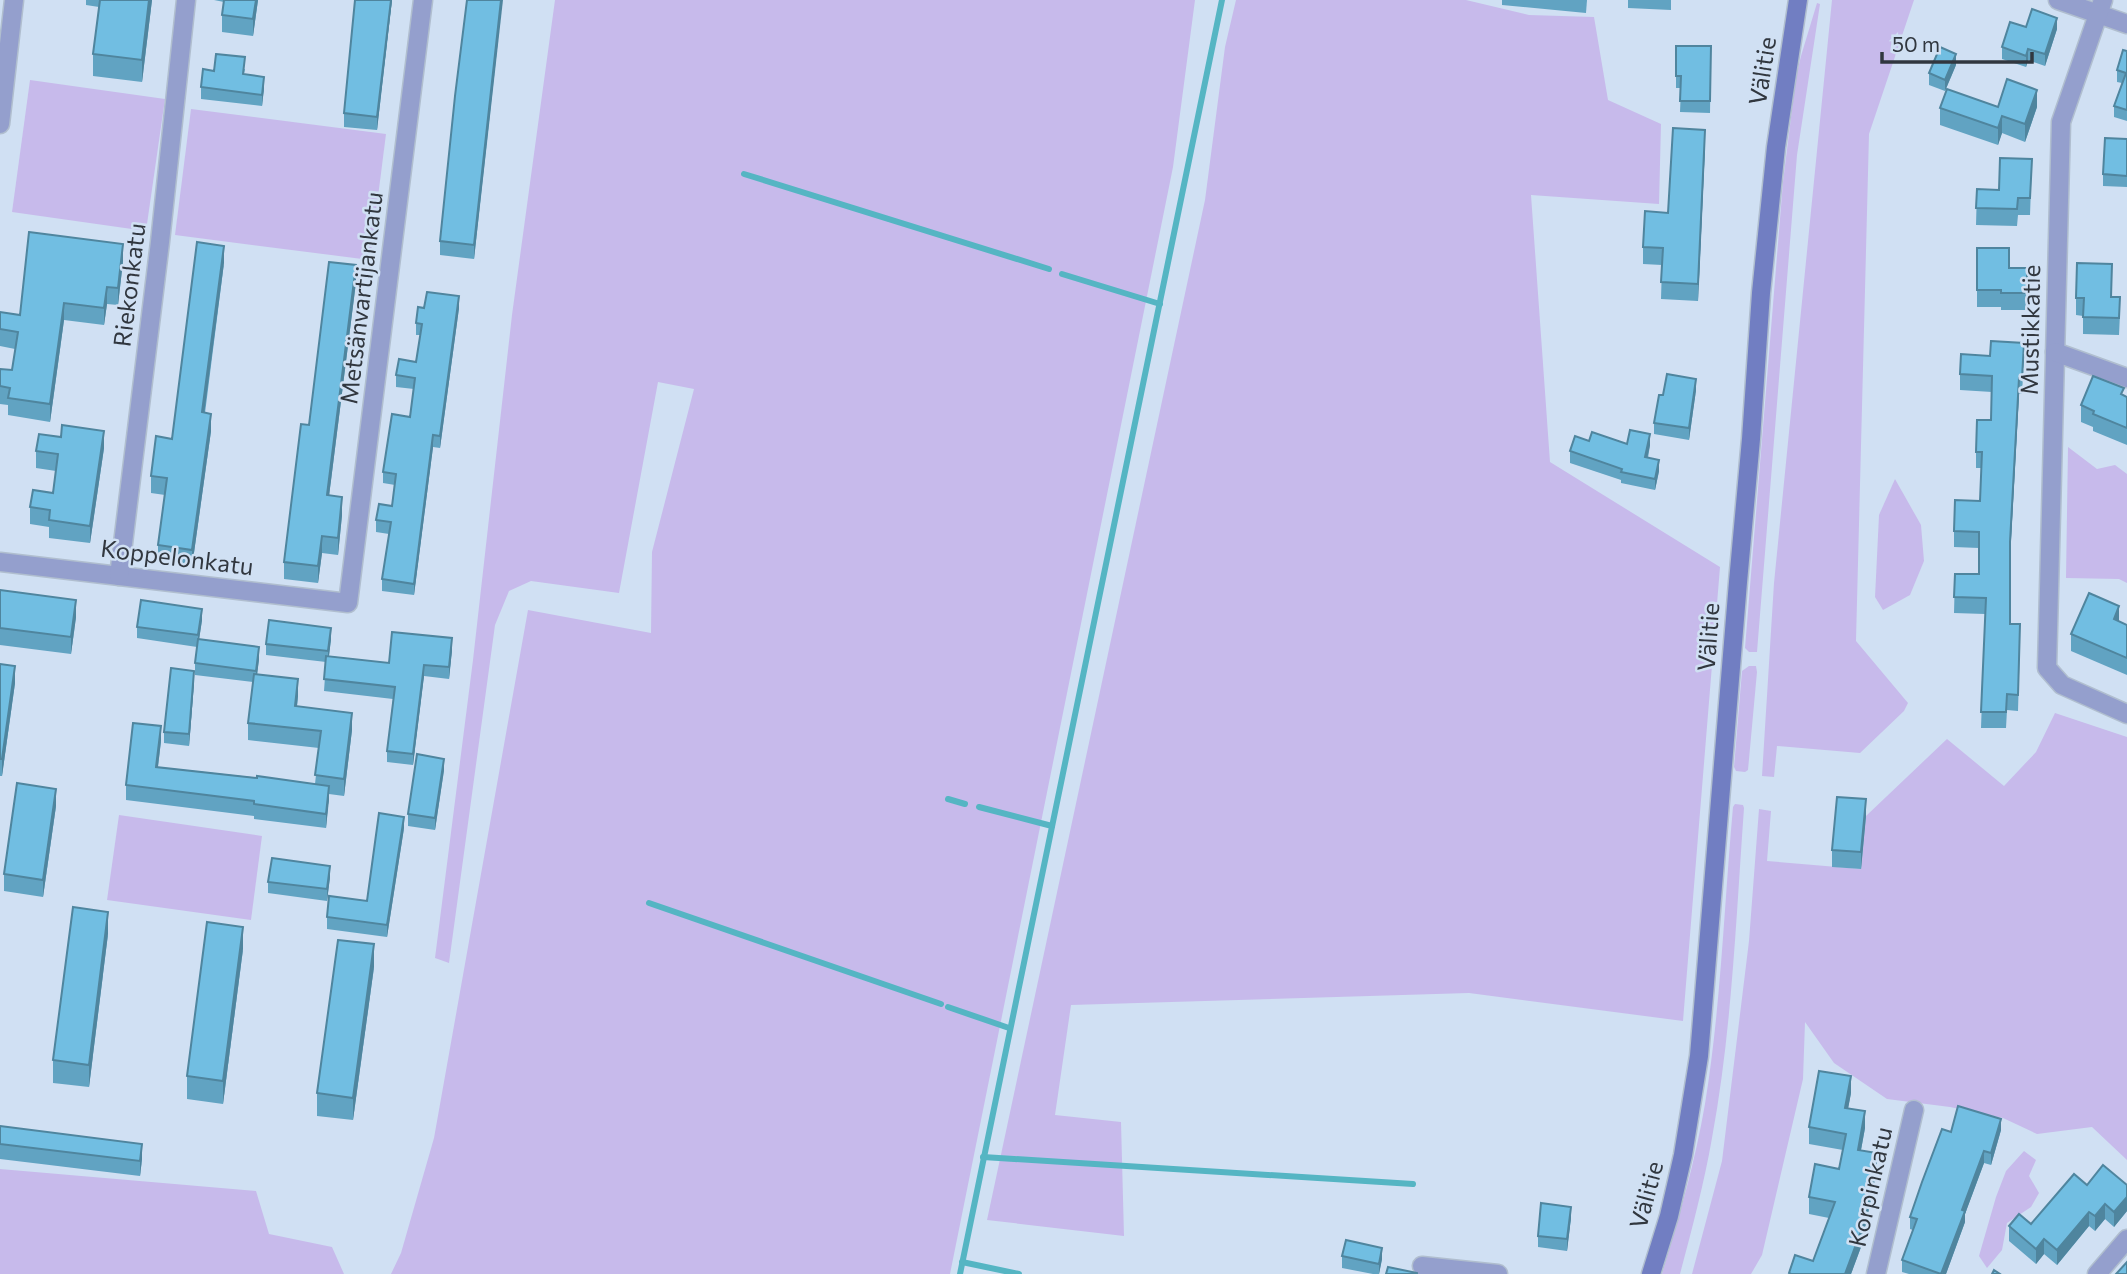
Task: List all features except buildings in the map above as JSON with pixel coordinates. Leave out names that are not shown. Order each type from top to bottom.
[{"type":"main road","name":"Välitie","points":[[1651,1274],[1669,1216],[1683,1155],[1699,1056],[1762,293],[1776,147],[1798,0]]},
{"type":"street","points":[[0,124],[14,0]]},
{"type":"street","name":"Riekonkatu","points":[[120,576],[186,0]]},
{"type":"street","name":"Metsänvartijankatu","points":[[348,603],[423,0]]},
{"type":"street","points":[[2058,0],[2101,7],[2127,24]]},
{"type":"street","name":"Mustikkatie","points":[[2101,7],[2061,122],[2047,667],[2062,685],[2127,714]]},
{"type":"street","points":[[2055,352],[2127,378]]},
{"type":"street","name":"Koppelonkatu","points":[[0,562],[348,603]]},
{"type":"street","name":"Korpinkatu","points":[[1875,1274],[1913,1110]]},
{"type":"street","points":[[2097,1274],[2127,1239]]},
{"type":"street","points":[[1422,1266],[1497,1274]]},
{"type":"shaded area","points":[[555,0],[1195,0],[1173,167],[950,1274],[391,1274],[401,1253],[434,1138],[528,610],[651,633],[652,552],[694,389],[658,382],[619,593],[531,581],[509,591],[495,625],[449,963],[435,958],[473,660],[512,315]]},
{"type":"shaded area","points":[[1236,0],[1466,0],[1529,15],[1594,17],[1608,100],[1661,124],[1659,204],[1531,195],[1550,462],[1720,567],[1683,1021],[1469,993],[1071,1005],[1055,1115],[1121,1122],[1124,1236],[987,1220],[1205,200],[1225,47]]},
{"type":"shaded area","points":[[1832,0],[1914,0],[1869,134],[1856,641],[1908,703],[1904,711],[1860,753],[1777,746],[1774,777],[1762,776],[1774,583]]},
{"type":"shaded area","points":[[1817,3],[1820,4],[1797,155],[1757,652],[1749,652],[1745,648],[1783,182],[1796,77]]},
{"type":"shaded area","points":[[30,80],[165,99],[146,231],[12,212]]},
{"type":"shaded area","points":[[191,109],[386,134],[370,260],[175,235]]},
{"type":"shaded area","points":[[2068,447],[2097,469],[2115,465],[2127,474],[2127,583],[2119,579],[2066,578]]},
{"type":"shaded area","points":[[1895,479],[1921,525],[1924,561],[1910,595],[1883,610],[1875,597],[1879,515]]},
{"type":"shaded area","points":[[1749,666],[1756,666],[1757,672],[1748,770],[1745,772],[1736,771],[1734,767],[1742,671]]},
{"type":"shaded area","points":[[2055,713],[2127,737],[2127,1160],[2092,1127],[2037,1134],[2003,1118],[1950,1107],[1887,1099],[1834,1063],[1805,1022],[1803,1079],[1762,1255],[1751,1274],[1692,1274],[1722,1161],[1749,941],[1759,809],[1771,811],[1767,861],[1861,869],[1866,816],[1947,739],[2004,786],[2036,752]]},
{"type":"shaded area","points":[[1735,804],[1743,805],[1744,808],[1732,974],[1719,1097],[1705,1172],[1680,1274],[1662,1274],[1686,1190],[1705,1104],[1715,1030]]},
{"type":"shaded area","points":[[119,815],[262,836],[251,920],[107,900]]},
{"type":"shaded area","points":[[2024,1151],[2036,1160],[2029,1176],[2039,1193],[2031,1207],[2007,1223],[2002,1250],[1987,1268],[1979,1256],[1996,1197],[2006,1171]]},
{"type":"shaded area","points":[[0,1169],[256,1191],[269,1234],[332,1247],[344,1274],[0,1274]]},
{"type":"waterway","points":[[960,1274],[1222,0]]},
{"type":"waterway","points":[[744,174],[1049,269]]},
{"type":"waterway","points":[[1062,274],[1160,304]]},
{"type":"waterway","points":[[948,799],[965,804]]},
{"type":"waterway","points":[[979,807],[1052,826]]},
{"type":"waterway","points":[[649,903],[941,1004]]},
{"type":"waterway","points":[[948,1007],[1009,1028]]},
{"type":"waterway","points":[[983,1157],[1413,1184]]},
{"type":"waterway","points":[[962,1262],[1019,1274]]}]
